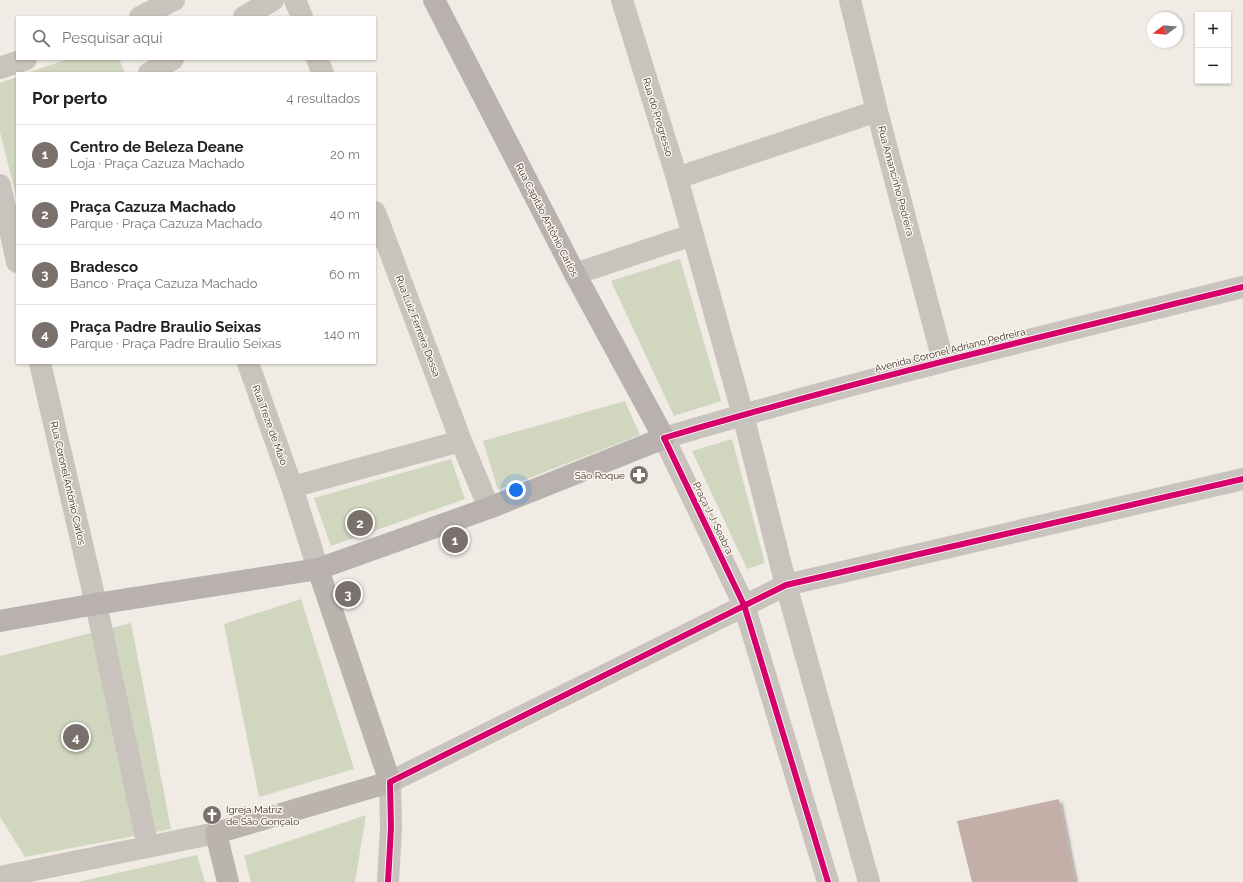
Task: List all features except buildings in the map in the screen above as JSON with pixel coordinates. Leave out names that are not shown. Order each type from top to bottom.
[{"type":"main road","name":"Rua Capitão Antônio Carlos","points":[[434,0],[575,274],[664,438]]},
{"type":"main road","points":[[0,621],[96,604],[318,569],[489,508],[664,438]]},
{"type":"main road","points":[[228,882],[216,834],[390,782],[318,569]]},
{"type":"street","points":[[142,16],[174,0]]},
{"type":"street","points":[[246,16],[273,0]]},
{"type":"street","points":[[295,0],[302,16]]},
{"type":"street","name":"Rua do Progresso","points":[[622,0],[677,178],[692,234]]},
{"type":"street","name":"Rua Amancinho Pedreira","points":[[850,0],[877,111],[943,361]]},
{"type":"street","points":[[0,68],[23,60]]},
{"type":"street","points":[[142,60],[148,72]]},
{"type":"street","points":[[150,72],[171,60]]},
{"type":"street","points":[[317,60],[323,72]]},
{"type":"street","points":[[677,178],[877,111]]},
{"type":"street","points":[[0,185],[6,240],[16,260]]},
{"type":"street","name":"Rua Luiz Ferreira Dessa","points":[[376,215],[461,441],[489,508]]},
{"type":"street","points":[[575,274],[692,234],[743,415],[786,585],[869,882]]},
{"type":"street","name":"Avenida Coronel Adriano Pedreira","points":[[664,438],[943,361],[1243,287]]},
{"type":"street","name":"Rua Coronel Antônio Carlos","points":[[40,364],[96,604],[148,847]]},
{"type":"street","name":"Rua Treze de Maio","points":[[248,364],[292,487],[318,569]]},
{"type":"street","name":"Praça J. J. Seabra","points":[[664,438],[744,605],[828,882]]},
{"type":"street","points":[[292,487],[461,441]]},
{"type":"street","points":[[388,882],[391,828],[390,782],[786,585],[1243,479]]},
{"type":"street","points":[[0,877],[216,834]]},
{"type":"green space","points":[[65,60],[119,60],[125,72],[30,72]]},
{"type":"green space","points":[[16,77],[16,196],[0,132],[0,83]]},
{"type":"green space","points":[[680,259],[721,401],[674,416],[611,281]]},
{"type":"green space","points":[[625,401],[640,435],[498,490],[483,441]]},
{"type":"green space","points":[[732,439],[765,563],[747,569],[692,451]]},
{"type":"green space","points":[[451,459],[465,499],[331,546],[314,498]]},
{"type":"green space","points":[[301,599],[354,769],[259,797],[224,624]]},
{"type":"green space","points":[[131,623],[171,829],[25,857],[0,817],[0,656]]},
{"type":"green space","points":[[366,815],[355,882],[251,882],[244,856]]},
{"type":"green space","points":[[197,855],[205,882],[78,882]]},
{"type":"cycle path","points":[[828,882],[744,605],[664,438],[880,378],[1243,287]]},
{"type":"cycle path","points":[[388,882],[391,828],[390,782],[786,585],[1243,479]]},
{"type":"place","name":"São Roque","points":[[639,475]]},
{"type":"place","name":"Praça Cazuza Machado","points":[[360,523]]},
{"type":"place","name":"Centro de Beleza Deane","points":[[455,540]]},
{"type":"place","name":"Bradesco","points":[[348,594]]},
{"type":"place","name":"Praça Padre Braulio Seixas","points":[[76,737]]},
{"type":"place","name":"Igreja Matriz de São Gonçalo","points":[[212,815]]}]
